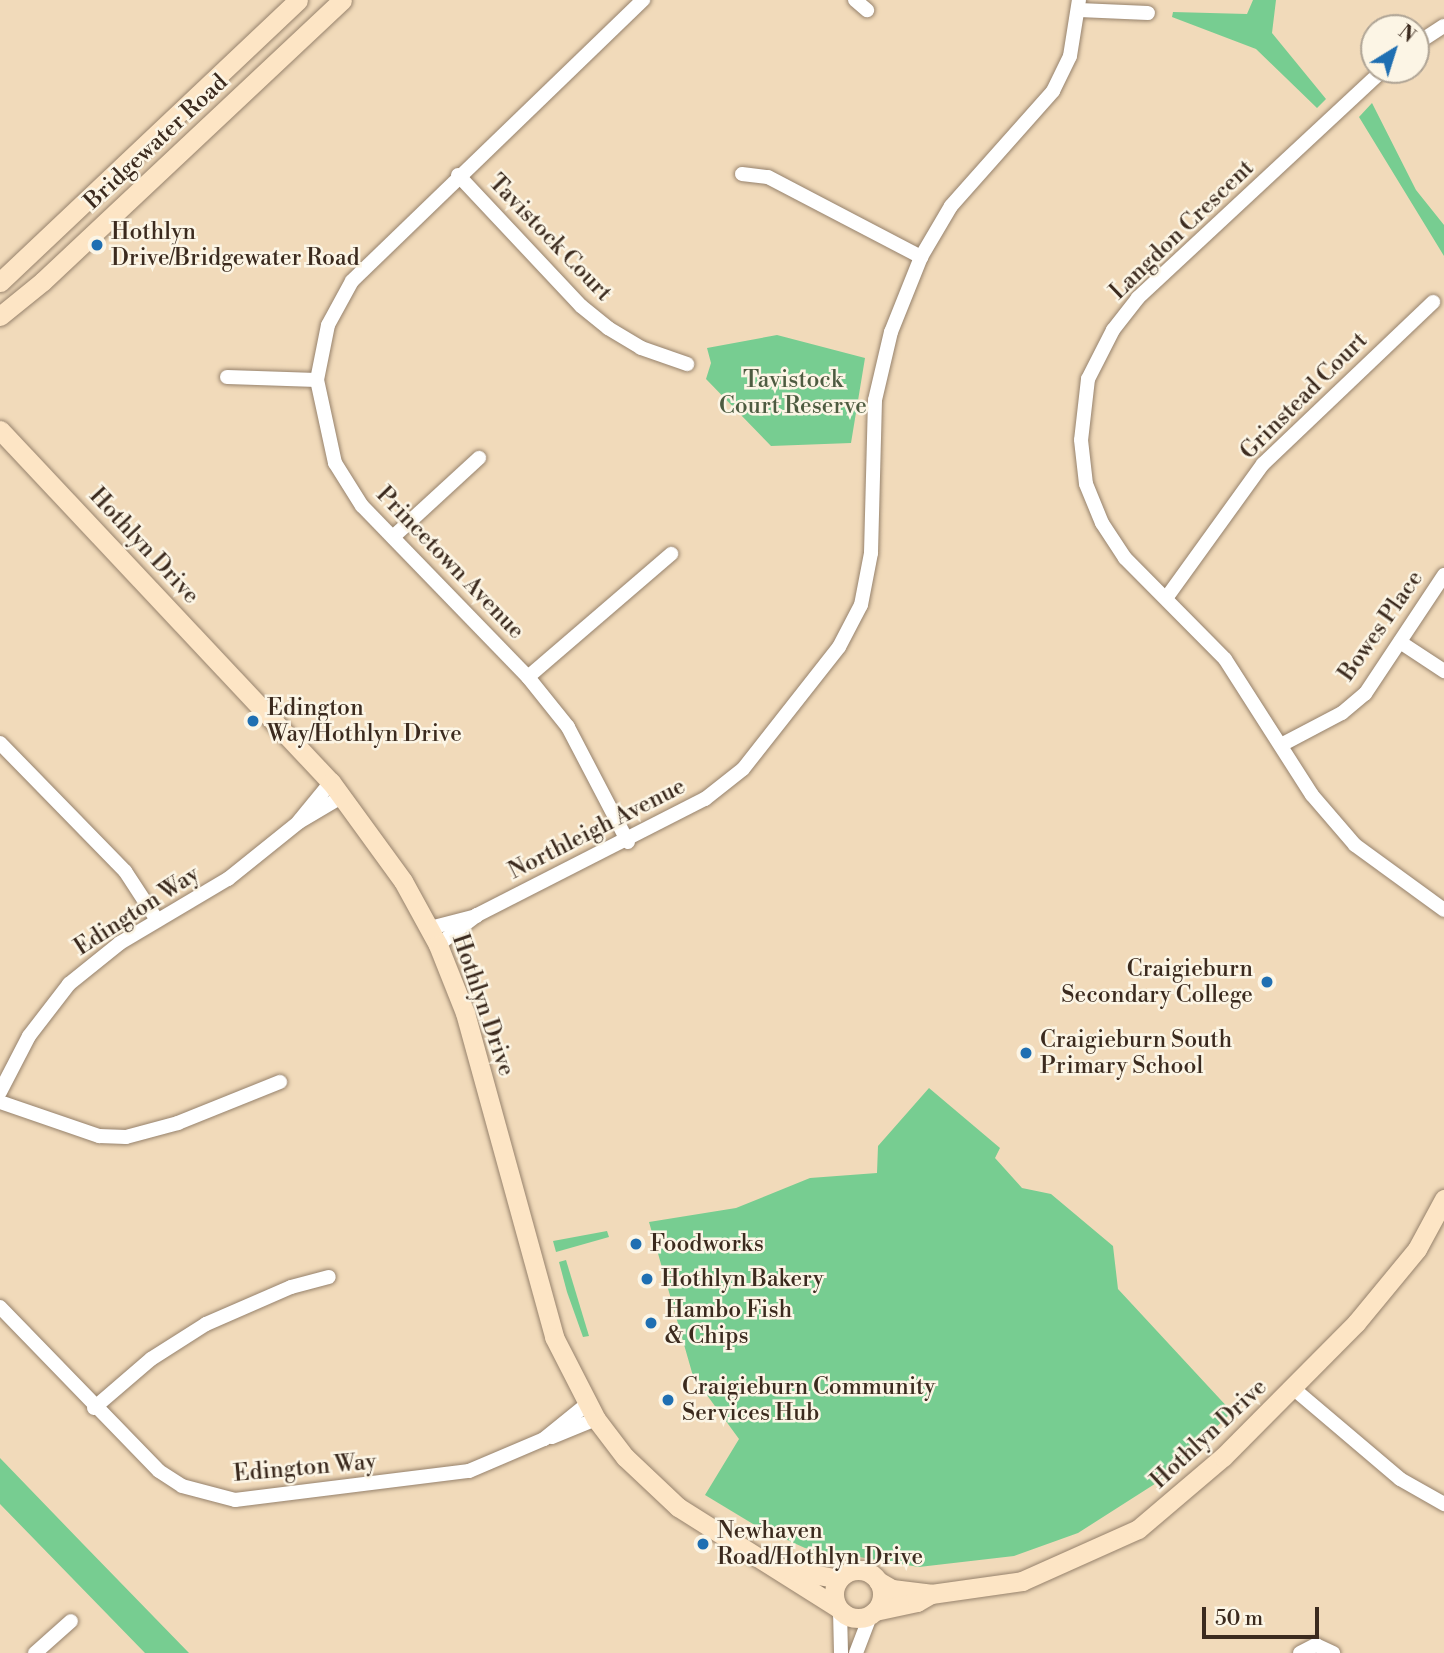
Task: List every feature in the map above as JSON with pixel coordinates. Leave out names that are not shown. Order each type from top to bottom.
[{"type":"street","name":"Bridgewater Road","points":[[0,282],[298,0]]},
{"type":"street","name":"Bridgewater Road","points":[[0,316],[43,281],[342,0]]},
{"type":"street","name":"Princetown Avenue","points":[[628,842],[568,727],[528,677],[362,506],[335,463],[317,380],[328,325],[352,281],[458,175],[643,0]]},
{"type":"street","points":[[855,0],[867,10]]},
{"type":"street","points":[[1079,5],[1148,13]]},
{"type":"street","name":"Northleigh Avenue","points":[[434,936],[628,842],[705,799],[743,769],[839,647],[861,605],[871,553],[875,400],[891,332],[921,257],[951,206],[1053,91],[1070,56],[1079,5]]},
{"type":"street","name":"Langdon Crescent","points":[[1368,84],[1138,298],[1113,330],[1088,379],[1081,440],[1086,484],[1102,523],[1125,558],[1167,597],[1225,659],[1312,794],[1355,845],[1444,910]]},
{"type":"street","points":[[742,174],[768,177],[921,257]]},
{"type":"street","name":"Tavistock Court","points":[[458,175],[590,313],[641,348],[687,364]]},
{"type":"street","name":"Grinstead Court","points":[[1167,597],[1263,464],[1433,302]]},
{"type":"street","points":[[227,377],[317,380]]},
{"type":"street","name":"Hothlyn Drive","points":[[0,430],[337,789],[373,835],[434,936],[477,1055],[550,1325],[591,1412],[625,1457],[678,1507],[839,1609]]},
{"type":"street","points":[[393,537],[479,458]]},
{"type":"street","points":[[528,677],[671,554]]},
{"type":"street","name":"Bowes Place","points":[[1282,746],[1342,713],[1365,695],[1444,575]]},
{"type":"street","points":[[1400,642],[1444,671]]},
{"type":"street","points":[[0,743],[125,871],[158,920]]},
{"type":"street","name":"Edington Way","points":[[0,1092],[29,1036],[68,984],[158,920],[228,879],[337,789]]},
{"type":"street","points":[[0,1102],[99,1136],[126,1137],[178,1123],[280,1082]]},
{"type":"street","name":"Hothlyn Drive","points":[[878,1581],[892,1589],[931,1594],[1022,1581],[1138,1529],[1187,1490],[1294,1389],[1395,1277],[1444,1199]]},
{"type":"street","points":[[94,1408],[150,1359],[206,1324],[291,1287],[330,1278]]},
{"type":"street","name":"Edington Way","points":[[0,1307],[94,1408],[159,1471],[182,1486],[235,1500],[448,1475],[495,1462],[544,1439],[591,1412]]},
{"type":"street","points":[[1294,1389],[1400,1479],[1444,1504]]},
{"type":"street","name":"Hothlyn Drive","points":[[776,1567],[839,1579]]},
{"type":"street","points":[[841,1653],[839,1609],[834,1592],[839,1579],[856,1570],[869,1572],[878,1581],[882,1593],[856,1653]]},
{"type":"street","name":"Hothlyn Drive","points":[[873,1612],[917,1602],[931,1594]]},
{"type":"street","points":[[839,1609],[853,1618],[873,1612]]},
{"type":"street","points":[[35,1653],[71,1621]]},
{"type":"street","points":[[1300,1653],[1316,1645],[1334,1653]]},
{"type":"green space","points":[[1253,0],[1276,0],[1272,33],[1326,99],[1317,108],[1256,49],[1172,17],[1173,12],[1247,14]]},
{"type":"green space","points":[[1372,103],[1416,190],[1444,225],[1444,256],[1359,117]]},
{"type":"green space","name":"Tavistock Court Reserve","points":[[777,335],[865,358],[851,443],[771,446],[706,379],[711,363],[707,348]]},
{"type":"green space","points":[[929,1088],[1000,1148],[995,1158],[1022,1188],[1051,1194],[1113,1246],[1118,1289],[1232,1412],[1161,1480],[1078,1533],[1014,1556],[919,1567],[805,1548],[758,1527],[705,1495],[739,1439],[693,1376],[649,1222],[736,1208],[810,1178],[877,1173],[878,1146]]},
{"type":"green space","points":[[607,1231],[609,1237],[556,1252],[553,1241]]},
{"type":"green space","points":[[566,1260],[589,1336],[583,1337],[567,1292],[559,1262]]},
{"type":"green space","points":[[0,1458],[189,1653],[145,1653],[0,1504]]},
{"type":"place","name":"Hothlyn Drive/Bridgewater Road","points":[[97,245]]},
{"type":"place","name":"Edington Way/Hothlyn Drive","points":[[253,721]]},
{"type":"place","name":"Craigieburn Secondary College","points":[[1267,982]]},
{"type":"place","name":"Craigieburn South Primary School","points":[[1026,1053]]},
{"type":"place","name":"Foodworks","points":[[636,1244]]},
{"type":"place","name":"Hothlyn Bakery","points":[[647,1279]]},
{"type":"place","name":"Hambo Fish & Chips","points":[[651,1323]]},
{"type":"place","name":"Craigieburn Community Services Hub","points":[[668,1400]]},
{"type":"place","name":"Newhaven Road/Hothlyn Drive","points":[[703,1544]]}]
